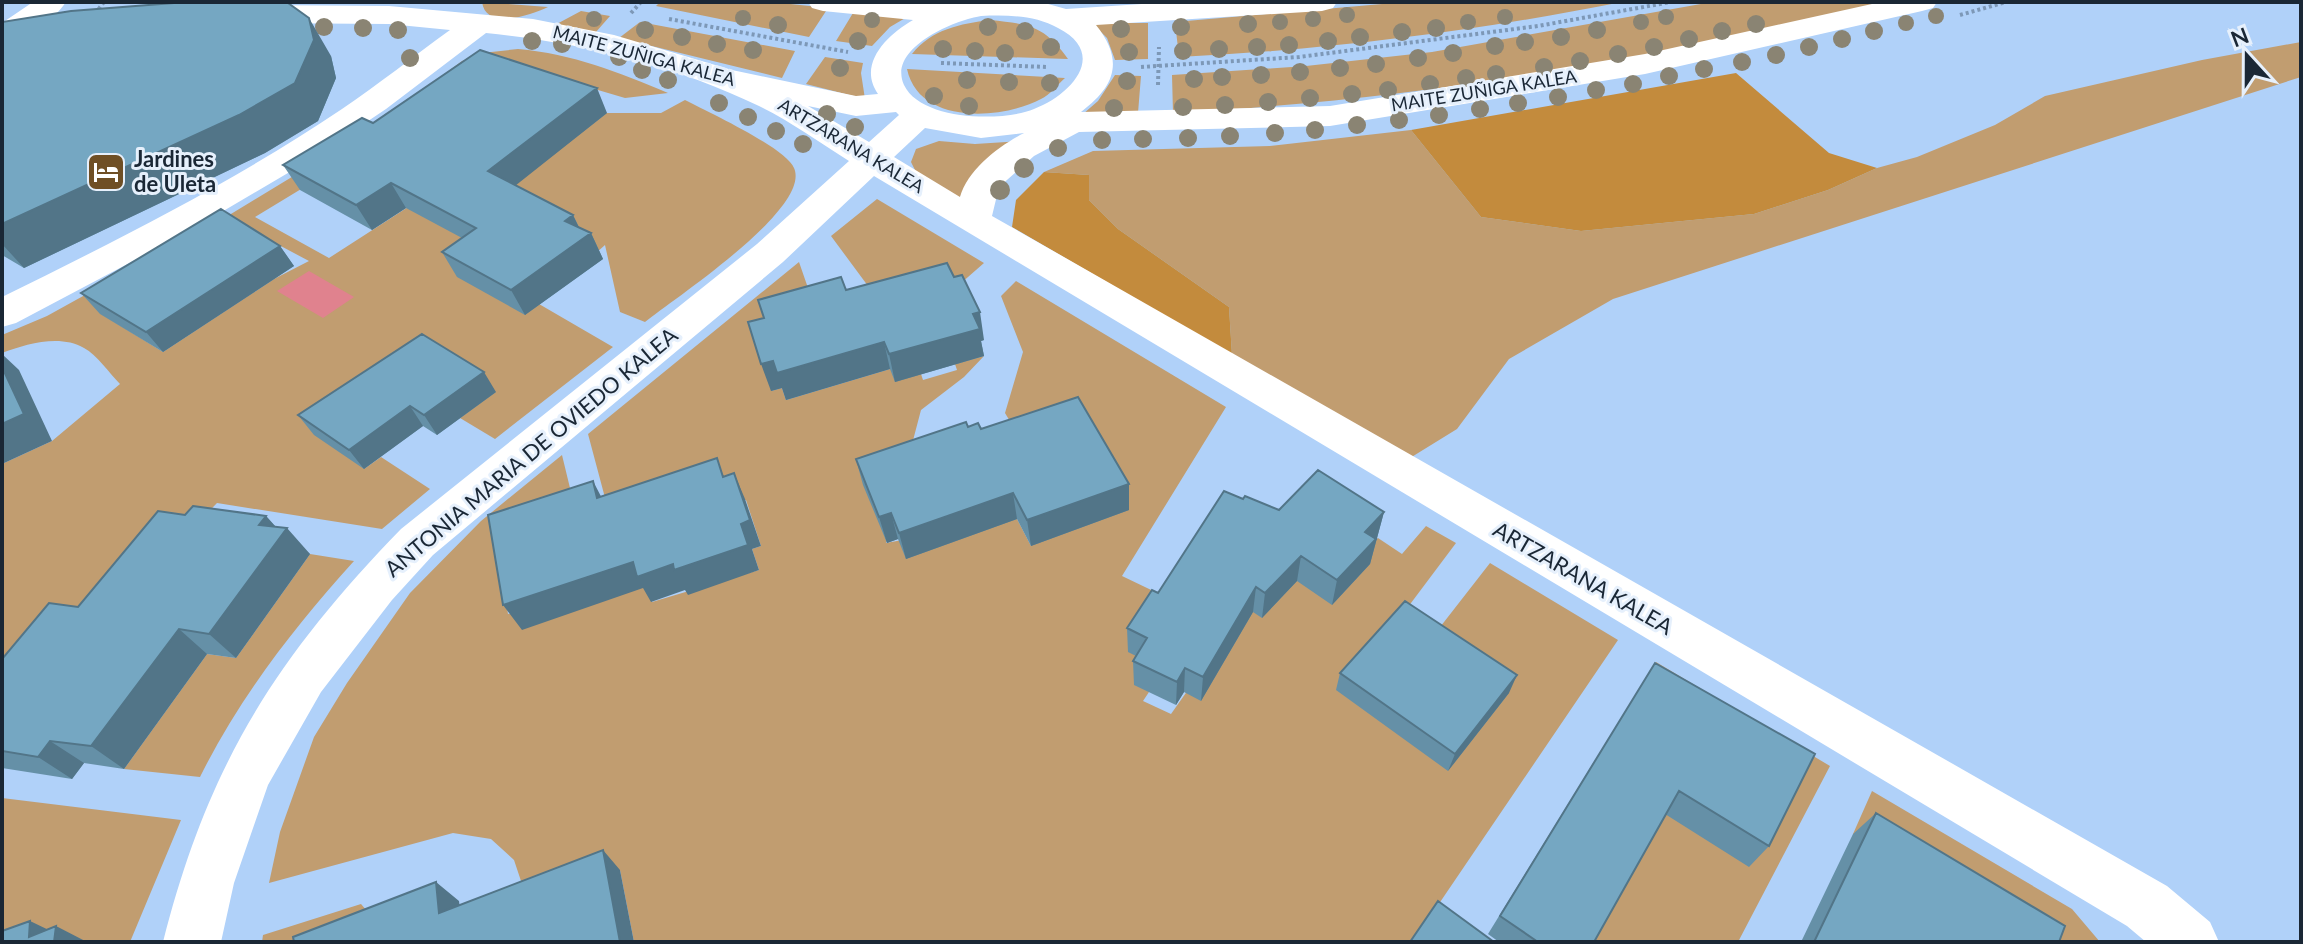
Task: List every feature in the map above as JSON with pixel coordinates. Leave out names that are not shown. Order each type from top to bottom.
[{"type":"street","points":[[2,38],[51,2]]},
{"type":"street","points":[[823,2],[955,12],[1012,4],[1040,10],[1080,27],[1092,39],[1098,53],[1099,68],[1093,83],[1080,96],[1040,119],[1009,125],[977,127],[946,123],[911,108],[891,88],[886,73],[889,58],[898,43],[913,30],[955,12]]},
{"type":"street","points":[[1063,18],[1322,2]]},
{"type":"street","name":"MAITE ZUÑIGA KALEA","points":[[1040,119],[1075,122],[1330,116],[1645,64],[1922,2]]},
{"type":"street","points":[[533,28],[571,6]]},
{"type":"street","name":"MAITE ZUÑIGA KALEA","points":[[206,15],[305,12],[467,14],[603,42],[726,79],[856,106],[911,108]]},
{"type":"street","points":[[2,313],[138,244],[340,126],[467,14]]},
{"type":"street","points":[[2,38],[85,28]]},
{"type":"street","name":"ARTZARANA KALEA","points":[[726,79],[774,100],[1028,254],[2147,906],[2190,942]]},
{"type":"street","name":"ANTONIA MARIA DE OVIEDO KALEA","points":[[192,942],[202,889],[224,826],[267,731],[312,662],[366,592],[417,542],[770,253],[851,179],[911,108]]},
{"type":"street","points":[[973,218],[982,183],[1022,148],[1075,122]]},
{"type":"path","points":[[85,28],[104,2]]},
{"type":"path","points":[[1156,120],[1160,66],[1157,13]]},
{"type":"shaded area","points":[[482,2],[548,7],[521,17],[500,18],[485,11]]},
{"type":"shaded area","points":[[660,2],[772,2],[828,8],[809,37],[656,6]]},
{"type":"shaded area","points":[[1405,2],[1622,2],[1402,38],[1291,50],[1179,57],[1175,22]]},
{"type":"shaded area","points":[[1712,2],[1892,2],[1714,42],[1535,74],[1355,98],[1173,113],[1172,75],[1306,66],[1432,52]]},
{"type":"shaded area","points":[[581,11],[610,16],[596,32],[553,26]]},
{"type":"shaded area","points":[[853,13],[907,17],[890,27],[872,46],[836,41]]},
{"type":"shaded area","points":[[990,20],[1026,25],[1043,33],[1068,59],[912,54],[938,33]]},
{"type":"shaded area","points":[[640,22],[795,51],[782,78],[619,38]]},
{"type":"shaded area","points":[[1092,23],[1148,23],[1148,59],[1115,60],[1107,38]]},
{"type":"shaded area","points":[[2301,42],[2301,77],[1613,299],[1509,359],[1457,429],[1410,458],[1232,355],[1229,307],[1118,229],[1089,200],[1089,175],[1044,172],[1093,151],[1270,146],[1411,130],[1481,217],[1581,231],[1754,214],[1828,190],[1877,168],[1917,157],[1995,125],[2045,96],[2202,60]]},
{"type":"shaded area","points":[[518,49],[576,60],[668,93],[625,98],[510,64],[607,113],[661,113],[685,100],[745,131],[777,151],[794,168],[794,185],[783,206],[738,251],[645,322],[620,312],[605,245],[539,304],[613,347],[495,439],[460,418],[495,392],[434,354],[364,469],[381,457],[430,489],[382,529],[217,503],[2,724],[2,464],[52,441],[120,384],[94,355],[75,344],[43,342],[2,353],[2,335],[47,316],[206,228],[100,313],[163,352],[274,279],[309,261],[226,217],[361,135],[377,143],[255,217],[329,258],[450,180],[374,127],[462,61],[482,53]]},
{"type":"shaded area","points":[[825,57],[863,63],[861,73],[865,99],[806,84]]},
{"type":"shaded area","points":[[907,69],[1065,78],[1044,97],[1024,106],[984,114],[964,113],[944,109],[927,100],[915,87]]},
{"type":"shaded area","points":[[1736,73],[1829,153],[1877,168],[1828,190],[1754,214],[1581,231],[1481,217],[1411,130]]},
{"type":"shaded area","points":[[1115,75],[1141,76],[1138,113],[1083,114],[1098,101]]},
{"type":"shaded area","points":[[939,141],[975,144],[1021,141],[970,182],[958,200],[918,176],[911,162],[916,149]]},
{"type":"shaded area","points":[[1044,172],[1089,175],[1089,200],[1118,229],[1229,307],[1232,355],[1012,227],[1016,200]]},
{"type":"shaded area","points":[[877,199],[984,263],[952,291],[885,309],[831,236]]},
{"type":"shaded area","points":[[799,262],[817,314],[771,391],[782,388],[786,400],[890,369],[921,374],[923,380],[957,370],[955,364],[984,356],[964,377],[921,410],[886,543],[1017,519],[1031,546],[1023,443],[1005,413],[1023,352],[1001,296],[1016,281],[1226,407],[1122,576],[1170,599],[1148,662],[1149,692],[1143,701],[1171,714],[1263,584],[1359,557],[1378,538],[1402,554],[1426,526],[1456,543],[1399,619],[1430,640],[1490,563],[1618,640],[1413,942],[634,942],[620,870],[529,905],[514,860],[491,839],[453,833],[269,883],[280,832],[314,737],[347,683],[410,593],[481,521],[562,455],[577,517],[500,561],[508,614],[645,579],[652,602],[759,570],[752,549],[761,546],[746,500],[612,524],[588,434]]},
{"type":"shaded area","points":[[309,271],[354,297],[323,318],[277,291]]},
{"type":"shaded area","points":[[310,554],[354,561],[250,691],[200,777],[124,769],[207,654],[236,658]]},
{"type":"shaded area","points":[[1656,662],[1830,766],[1738,942],[1589,942],[1640,687]]},
{"type":"shaded area","points":[[1872,791],[2072,909],[2100,942],[2030,942],[1853,834]]},
{"type":"shaded area","points":[[2,798],[181,820],[130,942],[2,942]]},
{"type":"shaded area","points":[[361,904],[384,931],[356,942],[262,942],[263,935]]},
{"type":"building","name":"Jardines de Uleta","points":[[187,2],[288,3],[309,18],[314,40],[295,83],[239,115],[2,224],[2,22],[71,11]]},
{"type":"building","points":[[480,50],[597,88],[488,171],[573,215],[565,221],[591,233],[511,290],[442,252],[476,228],[391,183],[356,205],[283,165],[362,118],[373,123]]},
{"type":"building","points":[[221,209],[280,246],[146,332],[81,293]]},
{"type":"building","points":[[947,263],[954,277],[962,275],[980,312],[973,314],[980,329],[889,354],[884,342],[777,373],[773,361],[761,364],[748,322],[764,318],[758,300],[841,277],[846,290]]},
{"type":"building","points":[[422,334],[484,372],[424,415],[410,406],[349,450],[298,415]]},
{"type":"building","points":[[2,367],[24,414],[2,424]]},
{"type":"building","points":[[1078,397],[1129,484],[1027,520],[1013,493],[899,533],[891,513],[879,517],[856,459],[966,422],[968,427],[978,423],[981,429]]},
{"type":"building","points":[[717,458],[723,477],[734,473],[750,520],[741,524],[748,545],[674,570],[673,564],[637,577],[633,562],[503,605],[488,515],[593,481],[597,498]]},
{"type":"building","points":[[1318,470],[1384,512],[1365,532],[1376,539],[1337,580],[1301,556],[1265,593],[1256,587],[1203,677],[1185,668],[1177,682],[1133,661],[1147,638],[1127,628],[1152,590],[1158,593],[1224,491],[1279,510]]},
{"type":"building","points":[[193,506],[266,516],[259,525],[287,528],[209,634],[179,629],[91,746],[50,741],[38,757],[2,751],[2,659],[49,603],[78,607],[158,511],[185,515]]},
{"type":"building","points":[[1405,601],[1517,675],[1455,754],[1340,673]]},
{"type":"building","points":[[1655,663],[1815,754],[1769,846],[1679,791],[1594,942],[1538,942],[1500,916]]},
{"type":"building","points":[[1876,813],[2065,926],[2059,942],[1814,942]]},
{"type":"building","points":[[603,850],[620,942],[294,942],[293,937],[436,882],[439,913]]},
{"type":"building","points":[[1438,901],[1494,942],[1410,942]]},
{"type":"building","points":[[30,921],[29,937],[56,926],[54,942],[2,942],[2,931]]},
{"type":"place","name":"Jardines de Uleta","points":[[106,172]]}]
